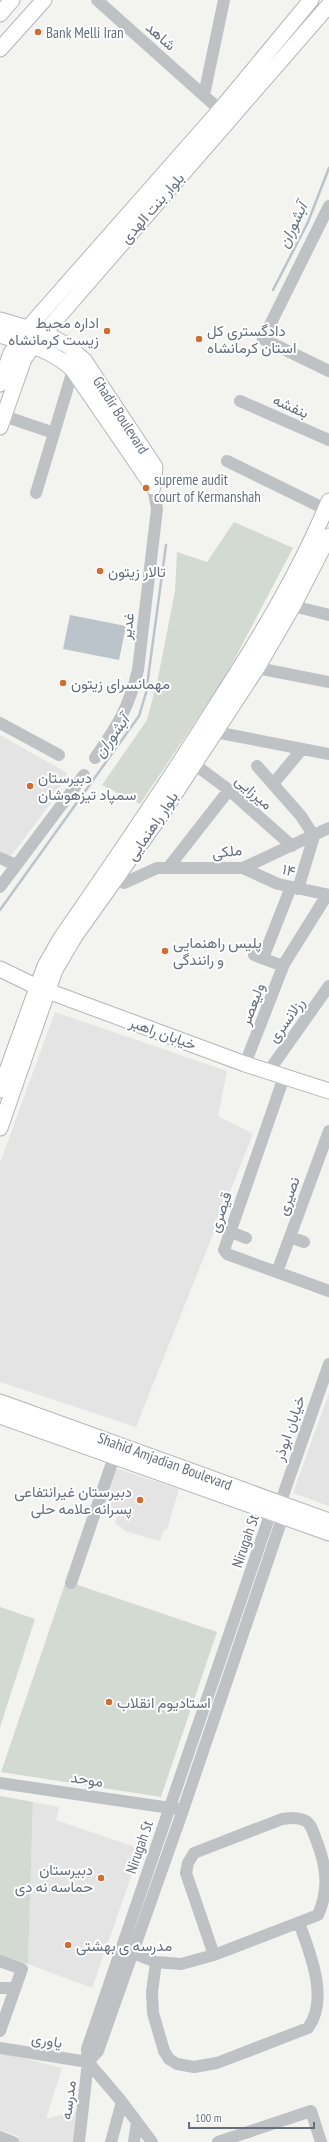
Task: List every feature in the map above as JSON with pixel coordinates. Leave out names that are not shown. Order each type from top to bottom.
[{"type":"main road","points":[[0,14],[12,0]]},
{"type":"main road","points":[[0,49],[44,0]]},
{"type":"main road","name":"بلوار بنت الهدی","points":[[0,384],[11,353],[28,328],[220,110],[311,0]]},
{"type":"main road","name":"بلوار بنت الهدی","points":[[2,422],[24,359],[33,346],[329,5]]},
{"type":"main road","name":"Ghadir Boulevard","points":[[0,320],[44,333],[67,344],[84,360],[155,467],[153,487]]},
{"type":"main road","name":"Ghadir Boulevard","points":[[0,335],[52,353],[73,370],[153,487]]},
{"type":"main road","name":"بلوار راهنمایی","points":[[1,1084],[42,989],[75,936],[161,815],[194,764],[209,729],[308,551],[327,505]]},
{"type":"main road","name":"بلوار راهنمایی","points":[[0,1128],[42,989],[45,966],[61,938],[209,729],[257,668],[327,545]]},
{"type":"main road","name":"خیابان راهبر","points":[[0,969],[42,989],[245,1064],[329,1091]]},
{"type":"main road","name":"Shahid Amjadian Boulevard","points":[[0,1402],[117,1450],[278,1511],[329,1533]]},
{"type":"main road","name":"Shahid Amjadian Boulevard","points":[[0,1416],[117,1450]]},
{"type":"main road","name":"Shahid Amjadian Boulevard","points":[[278,1511],[329,1521]]},
{"type":"street","name":"شاهد","points":[[97,0],[220,110]]},
{"type":"street","points":[[204,95],[224,0]]},
{"type":"street","points":[[329,206],[263,339],[329,371]]},
{"type":"street","points":[[36,493],[73,370]]},
{"type":"street","name":"بنفشه","points":[[240,400],[329,440]]},
{"type":"street","points":[[2,422],[54,433]]},
{"type":"street","points":[[227,461],[327,505]]},
{"type":"street","name":"غدیر","points":[[95,758],[123,716],[132,695],[138,670],[157,509],[153,487]]},
{"type":"street","points":[[293,606],[329,615]]},
{"type":"street","points":[[257,668],[329,682]]},
{"type":"street","points":[[0,723],[60,755]]},
{"type":"street","points":[[209,729],[329,754]]},
{"type":"street","points":[[273,784],[302,749]]},
{"type":"street","name":"میرزایی","points":[[194,764],[229,790],[292,846]]},
{"type":"street","points":[[257,766],[301,816],[314,836],[294,888],[259,956],[283,966]]},
{"type":"street","points":[[0,887],[84,775]]},
{"type":"street","points":[[168,868],[229,790]]},
{"type":"street","name":"ملکی","points":[[124,883],[157,868],[243,868],[329,828]]},
{"type":"street","points":[[0,858],[16,865]]},
{"type":"street","name":"۱۴","points":[[243,868],[278,884],[328,895]]},
{"type":"street","name":"ولیعصر","points":[[245,1064],[283,966],[328,895]]},
{"type":"street","name":"رزلانسری","points":[[268,1072],[329,986]]},
{"type":"street","name":"قیصری","points":[[284,1077],[224,1250],[225,1253],[329,1291]]},
{"type":"street","name":"نصیری","points":[[277,1272],[329,1131]]},
{"type":"street","points":[[231,1232],[246,1238]]},
{"type":"street","points":[[290,1237],[304,1242]]},
{"type":"street","name":"خیابان ابوذر","points":[[278,1511],[329,1364]]},
{"type":"street","points":[[71,1583],[117,1450]]},
{"type":"street","name":"Nirugah St","points":[[88,2062],[87,2049],[120,1948],[278,1511]]},
{"type":"street","name":"Nirugah St","points":[[88,2062],[98,2052],[183,1810],[278,1511]]},
{"type":"street","name":"موحد","points":[[0,1783],[183,1810]]},
{"type":"street","points":[[120,1948],[156,1962],[181,1964],[214,1955],[318,1915],[324,1905],[328,1881],[326,1865],[311,1827],[306,1821],[295,1818],[282,1819],[203,1848],[194,1854],[188,1863],[186,1873],[214,1955]]},
{"type":"street","points":[[156,1962],[152,2000],[153,2013],[167,2055],[177,2064],[194,2067],[217,2063],[308,2028],[317,2020],[321,2010],[323,1990],[299,1923]]},
{"type":"street","points":[[0,1962],[22,1969],[0,2031]]},
{"type":"street","points":[[0,1988],[15,1988]]},
{"type":"street","name":"یاوری","points":[[0,2048],[88,2062]]},
{"type":"street","points":[[88,2062],[122,2102],[152,2142]]},
{"type":"street","name":"مدرسه","points":[[79,2142],[88,2062]]},
{"type":"street","points":[[111,2142],[122,2102]]},
{"type":"street","points":[[218,2142],[311,2111],[321,2142]]},
{"type":"street","points":[[134,2142],[137,2122]]},
{"type":"street","points":[[0,2137],[13,2142]]},
{"type":"shaded area","points":[[234,522],[293,548],[224,679],[140,804],[102,785],[147,720],[158,678],[175,591],[177,552],[207,562]]},
{"type":"shaded area","points":[[70,615],[126,626],[119,660],[63,649]]},
{"type":"shaded area","name":"دبیرستان سمپاد تیزهوشان","points":[[0,735],[67,773],[53,800],[8,860],[0,856]]},
{"type":"shaded area","points":[[55,1012],[227,1071],[218,1116],[253,1134],[136,1427],[0,1382],[0,1163]]},
{"type":"shaded area","points":[[329,1393],[329,1506],[293,1493]]},
{"type":"shaded area","name":"دبیرستان غیرانتفاعی پسرانه علامه حلی","points":[[115,1468],[179,1489],[167,1529],[163,1531],[160,1541],[125,1531],[115,1523],[117,1516],[100,1510]]},
{"type":"shaded area","name":"استادیوم انقلاب","points":[[66,1581],[217,1632],[161,1797],[1,1772]]},
{"type":"shaded area","points":[[0,1607],[35,1619],[0,1727]]},
{"type":"shaded area","points":[[0,1796],[33,1802],[28,1964],[0,1955]]},
{"type":"shaded area","points":[[33,1802],[59,1807],[56,1820],[141,1849],[92,1988],[28,1964]]},
{"type":"shaded area","points":[[0,2052],[62,2068],[46,2119],[79,2110],[75,2142],[16,2142],[18,2136],[0,2130]]},
{"type":"waterway","name":"آبشوران","points":[[273,290],[308,222],[329,168]]},
{"type":"waterway","name":"آبشوران","points":[[0,910],[139,716],[146,693],[166,545]]},
{"type":"place","name":"Bank Melli Iran","points":[[38,32]]},
{"type":"place","name":"اداره محیط زیست کرمانشاه","points":[[107,331]]},
{"type":"place","name":"دادگستری کل استان کرمانشاه","points":[[199,339]]},
{"type":"place","name":"supreme audit court of Kermanshah","points":[[146,488]]},
{"type":"place","name":"تالار زیتون","points":[[100,571]]},
{"type":"place","name":"مهمانسرای زیتون","points":[[63,683]]},
{"type":"place","name":"دبیرستان سمپاد تیزهوشان","points":[[30,786]]},
{"type":"place","name":"پلیس راهنمایی و رانندگی","points":[[165,951]]},
{"type":"place","name":"دبیرستان غیرانتفاعی پسرانه علامه حلی","points":[[140,1500]]},
{"type":"place","name":"استادیوم انقلاب","points":[[109,1702]]},
{"type":"place","name":"دبیرستان حماسه نه دی","points":[[101,1878]]},
{"type":"place","name":"مدرسه ی بهشتی","points":[[68,1945]]}]
